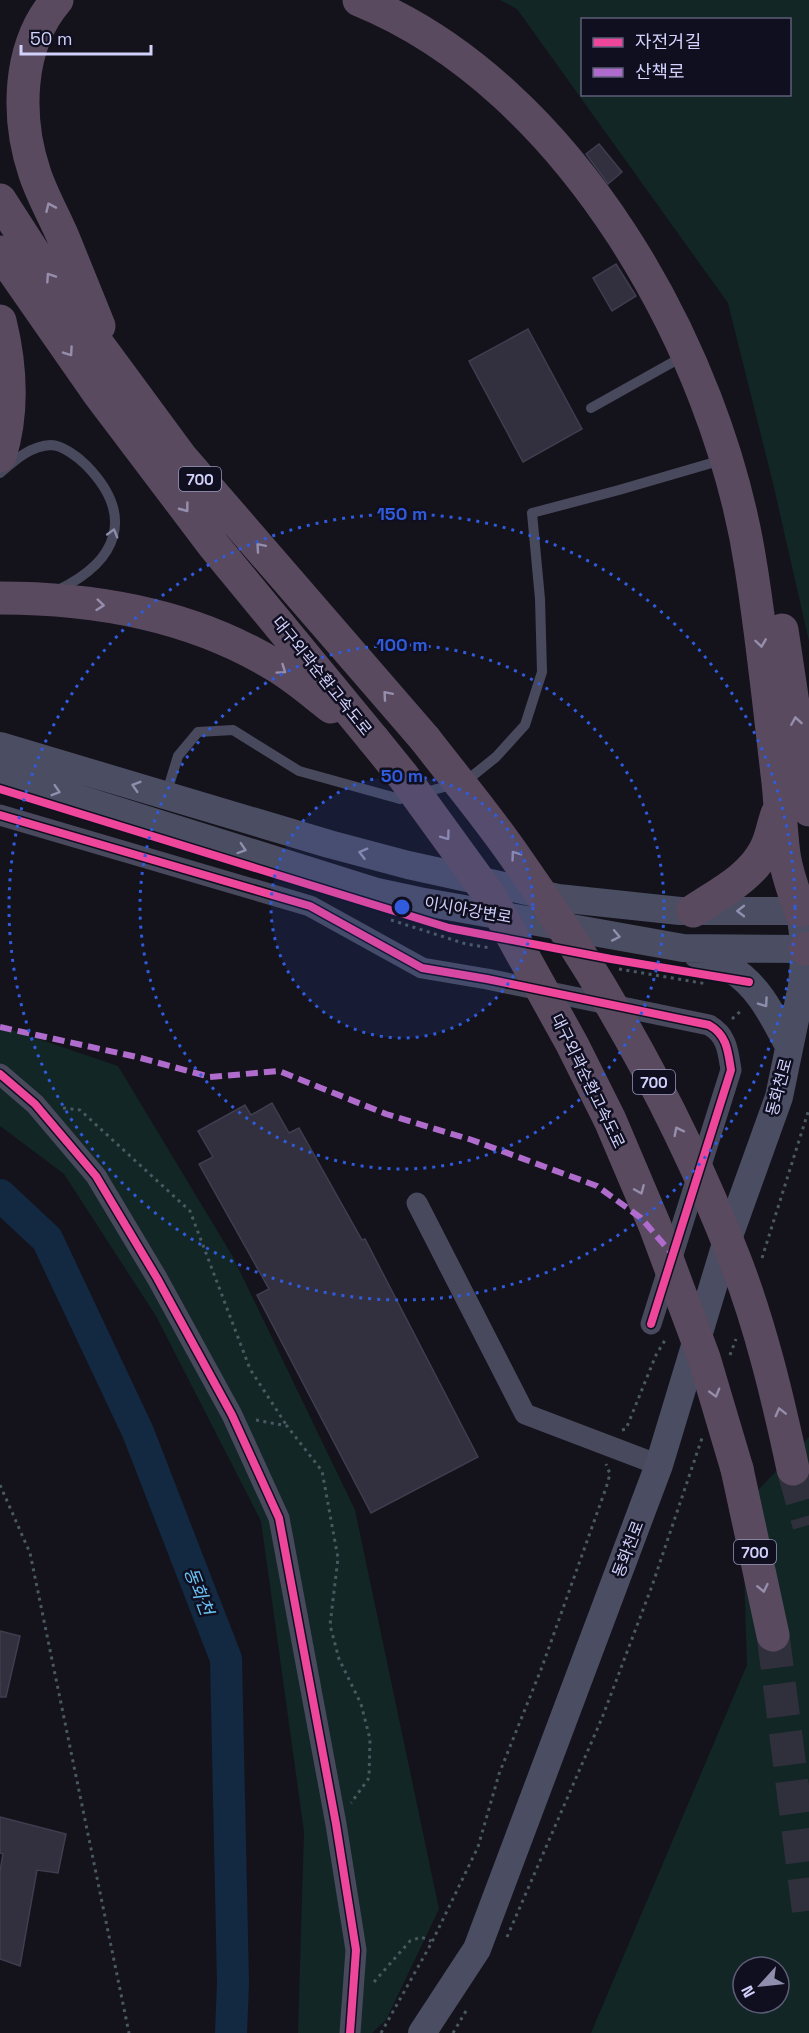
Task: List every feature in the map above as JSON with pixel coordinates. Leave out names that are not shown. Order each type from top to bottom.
[{"type":"highway","points":[[57,0],[48,11],[30,46],[24,81],[23,116],[35,174],[121,377]]},
{"type":"highway","points":[[359,0],[391,13],[444,46],[486,77],[515,103],[581,176],[613,221],[652,286],[688,353],[726,458],[802,804]]},
{"type":"highway","points":[[405,0],[438,21],[513,84],[567,139],[605,182],[634,224],[690,319],[734,424],[757,508],[781,625],[802,804],[785,859],[806,904]]},
{"type":"highway","name":"700","points":[[0,200],[58,290],[181,457],[425,739],[516,856],[590,969],[639,1053],[690,1154],[735,1260],[755,1320],[780,1410],[793,1469]]},
{"type":"highway","name":"대구외곽순환고속도로","points":[[0,252],[99,394],[214,546],[403,776],[490,896],[572,1044],[610,1120],[655,1226],[704,1358],[737,1469],[772,1635]]},
{"type":"highway","points":[[0,321],[10,370],[7,435],[0,456]]},
{"type":"highway","points":[[0,598],[42,598],[115,606],[169,618],[223,638],[278,667],[373,738]]},
{"type":"highway","points":[[693,911],[749,872],[802,804]]},
{"type":"main road","name":"이시아강변로","points":[[0,746],[329,844],[442,873],[558,898],[693,911],[806,904]]},
{"type":"main road","name":"이시아강변로","points":[[0,774],[376,892],[687,960],[807,949]]},
{"type":"main road","points":[[789,1047],[807,949],[806,904]]},
{"type":"main road","points":[[687,960],[730,968],[749,982],[767,1005],[789,1047]]},
{"type":"main road","points":[[789,1047],[809,1006]]},
{"type":"main road","name":"동화천로","points":[[422,2033],[477,1948],[659,1465],[723,1250],[779,1097],[789,1047]]},
{"type":"street","points":[[0,815],[310,906],[422,968],[487,979],[709,1025],[718,1031],[728,1048],[731,1070],[651,1324]]},
{"type":"street","points":[[0,1074],[35,1104],[96,1176],[157,1278],[232,1415],[279,1518],[336,1824],[356,1950],[350,2033]]},
{"type":"street","points":[[417,1203],[525,1414],[659,1465]]},
{"type":"lane","points":[[591,408],[688,353]]},
{"type":"lane","points":[[0,473],[20,455],[37,447],[54,445],[82,461],[98,477],[112,502],[116,520],[113,538],[105,554],[74,582],[42,598]]},
{"type":"lane","points":[[166,795],[178,756],[198,732],[210,731],[233,730],[299,771],[400,799],[466,781],[496,757],[525,725],[542,672],[540,599],[532,513],[726,458]]},
{"type":"path","points":[[622,961],[687,960]]},
{"type":"path","points":[[718,1031],[749,1003],[757,992]]},
{"type":"path","points":[[35,1104],[80,1110],[190,1212],[250,1369],[287,1426],[322,1471],[338,1558],[330,1625],[339,1659],[361,1704],[370,1739],[369,1778],[336,1824]]},
{"type":"path","points":[[761,1262],[809,1109]]},
{"type":"path","points":[[728,1362],[739,1329]]},
{"type":"path","points":[[232,1415],[287,1426]]},
{"type":"path","points":[[504,1944],[602,1718],[652,1586],[705,1429]]},
{"type":"path","points":[[381,2033],[432,1942],[478,1847],[499,1774],[542,1667],[606,1488],[610,1474],[606,1464],[600,1460]]},
{"type":"path","points":[[0,1485],[30,1553],[129,2033]]},
{"type":"path","points":[[352,2005],[410,1941],[421,1937],[432,1942]]},
{"type":"path","points":[[453,2033],[470,2003]]},
{"type":"green space","points":[[500,0],[809,0],[809,641],[728,303],[517,9]]},
{"type":"green space","points":[[0,1026],[118,1066],[233,1257],[355,1510],[439,1909],[386,2020],[372,2033],[298,2033],[304,1832],[261,1521],[156,1316],[64,1174],[0,1126]]},
{"type":"green space","points":[[809,1437],[809,2033],[591,2033],[747,1665],[742,1507]]},
{"type":"building","points":[[599,144],[622,172],[608,184],[586,154]]},
{"type":"building","points":[[616,264],[636,296],[612,311],[593,278]]},
{"type":"building","points":[[528,329],[582,429],[523,462],[469,361]]},
{"type":"building","points":[[272,1103],[289,1133],[299,1128],[362,1240],[365,1239],[478,1457],[371,1513],[257,1295],[269,1289],[199,1164],[213,1157],[198,1131],[245,1105],[251,1115]]},
{"type":"building","points":[[0,1631],[20,1636],[6,1697],[0,1697]]},
{"type":"building","points":[[0,1817],[66,1834],[58,1873],[37,1870],[20,1966],[0,1959],[0,1871],[3,1854],[0,1853]]},
{"type":"waterway","name":"동화천","points":[[0,1195],[47,1239],[138,1432],[226,1659],[233,1983],[231,2033]]},
{"type":"tunnel","points":[[793,1469],[809,1525]]},
{"type":"tunnel","points":[[773,1635],[809,1915]]},
{"type":"marked path","points":[[0,1027],[137,1057],[210,1077],[279,1071],[386,1114],[472,1140],[597,1186],[641,1218],[673,1255]]},
{"type":"cycle path","points":[[0,789],[449,928],[611,959],[749,982]]},
{"type":"cycle path","points":[[0,815],[310,906],[422,968],[487,979],[709,1025],[715,1029],[726,1044],[731,1070],[651,1324]]},
{"type":"cycle path","points":[[0,1074],[35,1104],[96,1176],[157,1278],[232,1415],[279,1518],[336,1824],[356,1950],[350,2033]]}]
